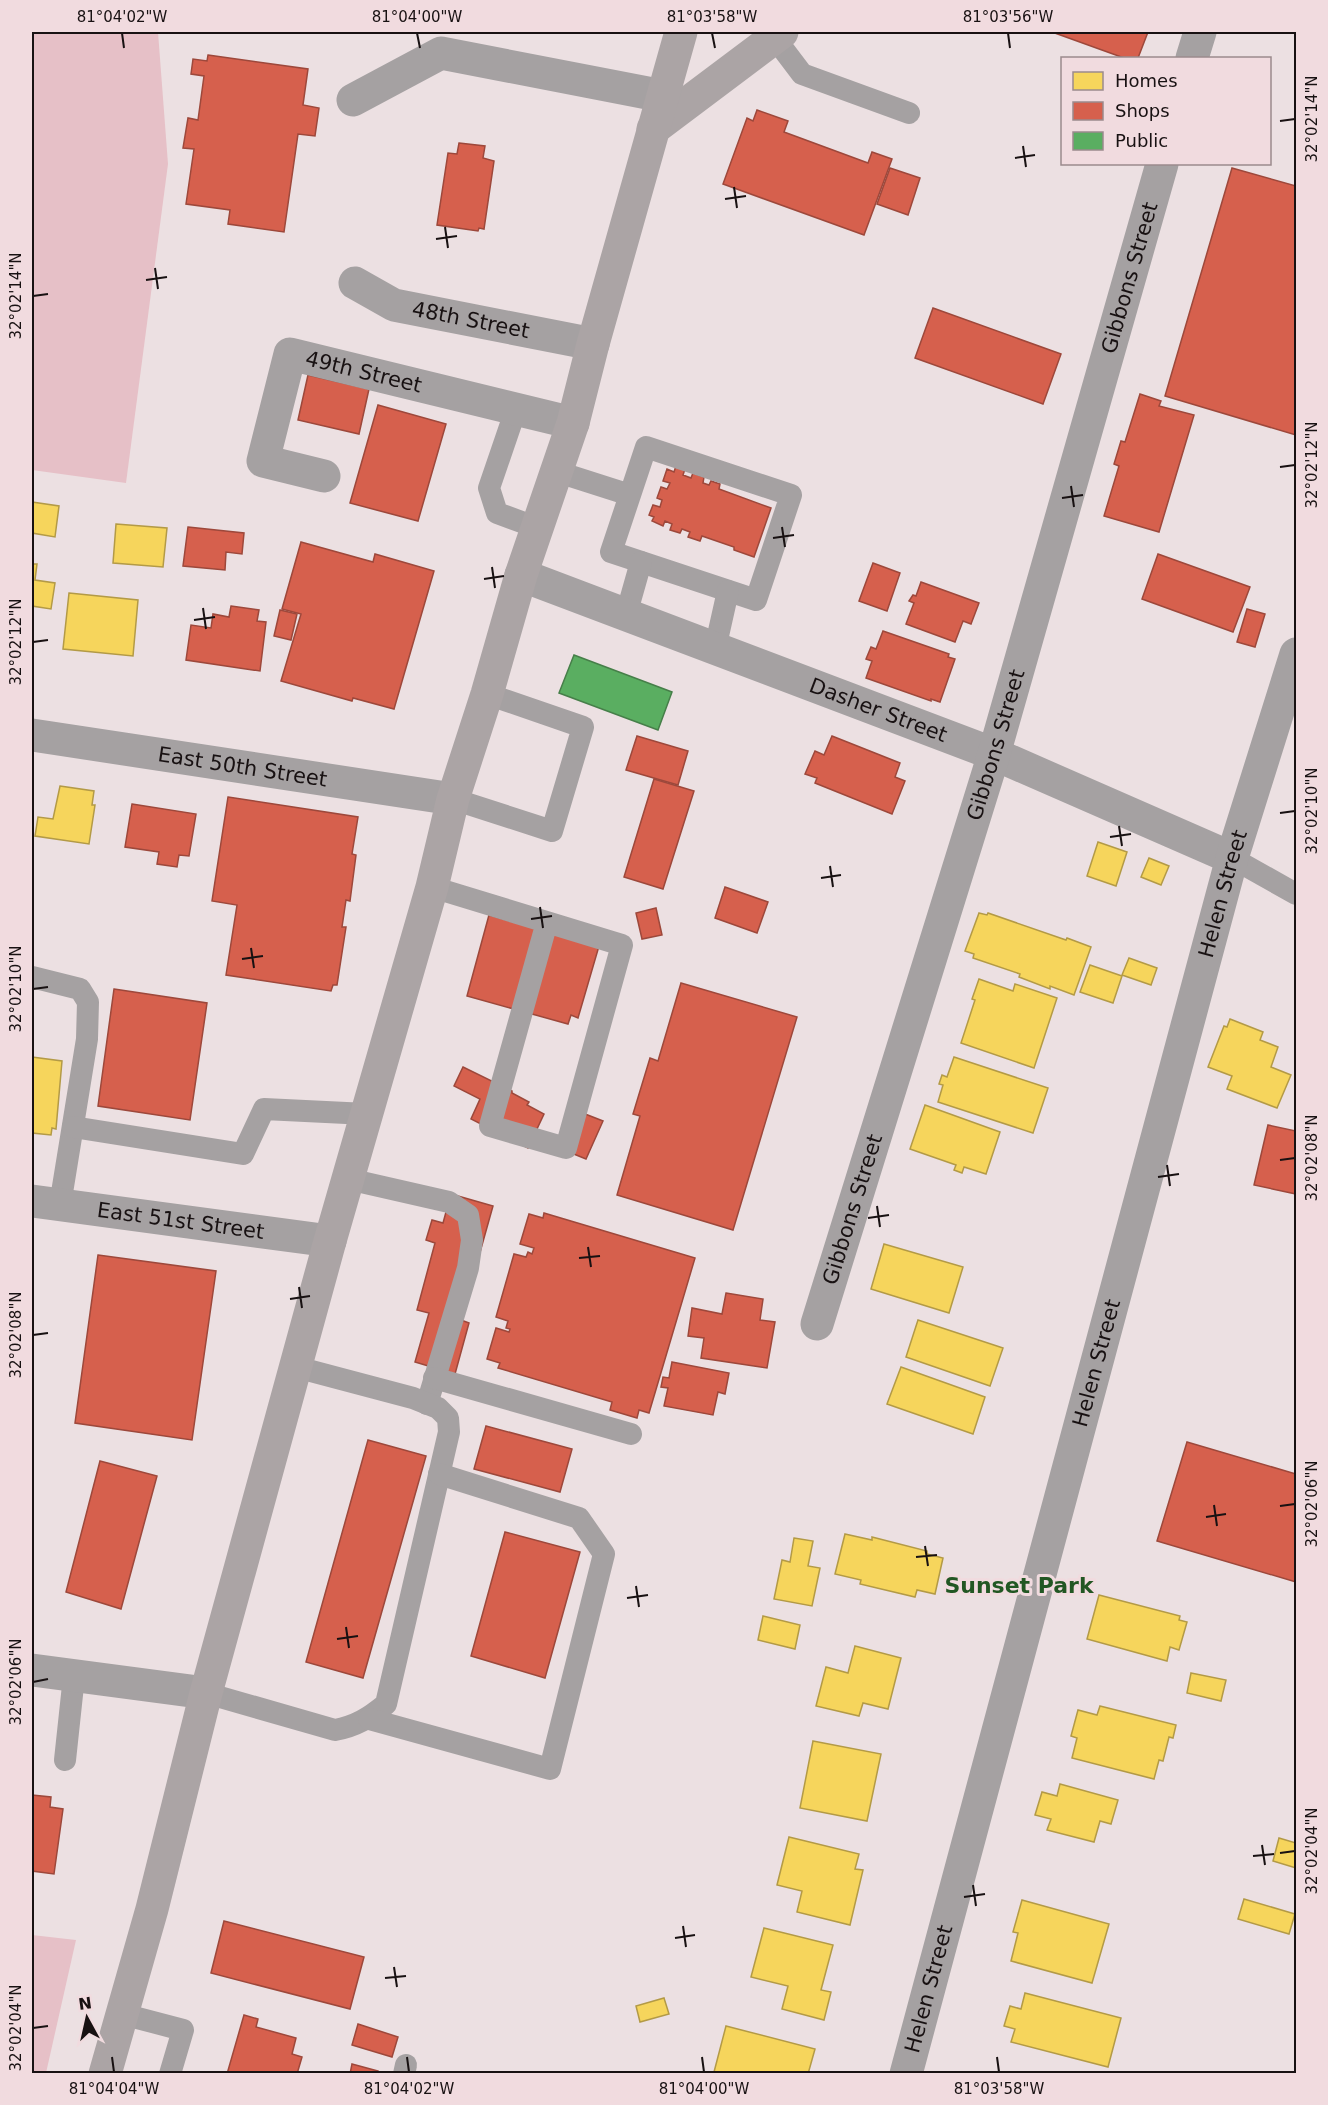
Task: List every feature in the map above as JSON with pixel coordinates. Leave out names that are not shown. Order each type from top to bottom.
[{"type":"main road","points":[[105,2073],[152,1909],[206,1694],[330,1241],[432,887],[453,799],[487,694],[521,575],[573,423],[681,32]]},
{"type":"main road","points":[[653,129],[778,34]]},
{"type":"street","points":[[1192,57],[1200,32]]},
{"type":"street","points":[[353,100],[441,53],[663,96]]},
{"type":"street","name":"Gibbons Street","points":[[818,1324],[994,754],[1162,165]]},
{"type":"street","name":"48th Street","points":[[355,283],[394,305],[593,344]]},
{"type":"street","name":"49th Street","points":[[324,476],[263,461],[290,354],[573,423]]},
{"type":"street","name":"Dasher Street","points":[[521,575],[994,754],[1232,858]]},
{"type":"street","name":"Helen Street","points":[[906,2073],[1232,858],[1296,654]]},
{"type":"street","name":"East 50th Street","points":[[32,735],[453,799]]},
{"type":"street","name":"East 51st Street","points":[[46,1203],[330,1241]]},
{"type":"street","points":[[32,1670],[206,1694]]},
{"type":"lane","points":[[778,34],[802,75],[909,113]]},
{"type":"lane","points":[[516,409],[489,488],[497,513],[538,528]]},
{"type":"lane","points":[[646,447],[791,495],[756,600],[611,552],[630,495],[646,447]]},
{"type":"lane","points":[[558,472],[630,495]]},
{"type":"lane","points":[[626,615],[641,562]]},
{"type":"lane","points":[[715,649],[728,591]]},
{"type":"lane","points":[[453,799],[552,831],[583,727],[487,694]]},
{"type":"lane","points":[[1232,858],[1296,894]]},
{"type":"lane","points":[[432,887],[547,922],[622,945],[566,1148],[490,1126],[547,922]]},
{"type":"lane","points":[[32,977],[81,989],[88,1002],[87,1039],[73,1127],[46,1203]]},
{"type":"lane","points":[[73,1127],[243,1154],[264,1108],[367,1114]]},
{"type":"lane","points":[[348,1179],[449,1202],[468,1215],[472,1239],[468,1268],[427,1404]]},
{"type":"lane","points":[[206,1694],[335,1730],[354,1726],[369,1719],[386,1704],[449,1432],[448,1418],[438,1408],[413,1398],[296,1367]]},
{"type":"lane","points":[[434,1378],[631,1434]]},
{"type":"lane","points":[[369,1719],[550,1769],[604,1554],[579,1518],[439,1474]]},
{"type":"lane","points":[[64,1760],[74,1676]]},
{"type":"lane","points":[[122,2014],[183,2030],[170,2073]]},
{"type":"shaded area","points":[[32,32],[158,32],[168,164],[126,483],[32,470]]},
{"type":"shaded area","points":[[32,1935],[76,1940],[46,2073],[32,2073]]},
{"type":"building: Homes","points":[[32,502],[59,506],[55,537],[32,533]]},
{"type":"building: Homes","points":[[116,524],[167,528],[163,567],[113,563]]},
{"type":"building: Homes","points":[[32,564],[37,564],[35,580],[55,583],[51,609],[32,606]]},
{"type":"building: Homes","points":[[69,593],[138,600],[133,656],[63,649]]},
{"type":"building: Homes","points":[[60,786],[94,791],[92,805],[95,805],[89,844],[35,836],[38,817],[53,819]]},
{"type":"building: Homes","points":[[1098,842],[1127,852],[1116,886],[1087,876]]},
{"type":"building: Homes","points":[[1149,858],[1169,866],[1161,885],[1141,877]]},
{"type":"building: Homes","points":[[979,913],[987,915],[988,913],[1091,947],[1074,995],[1050,986],[1050,989],[1019,977],[1020,974],[973,958],[974,954],[965,951]]},
{"type":"building: Homes","points":[[1129,958],[1157,968],[1151,985],[1122,975]]},
{"type":"building: Homes","points":[[1090,965],[1122,976],[1113,1003],[1080,992]]},
{"type":"building: Homes","points":[[979,979],[1013,991],[1015,984],[1057,998],[1034,1068],[961,1043],[975,1000],[972,999]]},
{"type":"building: Homes","points":[[1230,1019],[1263,1032],[1260,1040],[1278,1047],[1271,1067],[1291,1075],[1277,1108],[1227,1089],[1232,1076],[1208,1067],[1224,1026],[1227,1027]]},
{"type":"building: Homes","points":[[32,1057],[62,1061],[56,1129],[52,1128],[51,1135],[32,1133]]},
{"type":"building: Homes","points":[[954,1057],[1048,1088],[1033,1133],[938,1102],[943,1085],[939,1084],[942,1075],[947,1077]]},
{"type":"building: Homes","points":[[925,1105],[1000,1132],[986,1174],[964,1167],[962,1173],[954,1170],[956,1165],[910,1149]]},
{"type":"building: Homes","points":[[884,1244],[963,1267],[949,1313],[871,1289]]},
{"type":"building: Homes","points":[[918,1320],[1003,1348],[990,1386],[906,1357]]},
{"type":"building: Homes","points":[[901,1367],[985,1397],[973,1434],[887,1404]]},
{"type":"building: Homes","points":[[845,1534],[872,1540],[872,1537],[927,1551],[927,1554],[943,1558],[935,1594],[917,1590],[915,1597],[860,1584],[861,1580],[835,1574]]},
{"type":"building: Homes","points":[[794,1538],[813,1541],[808,1566],[820,1568],[812,1606],[774,1599],[782,1560],[790,1562]]},
{"type":"building: Homes","points":[[1099,1595],[1180,1616],[1179,1620],[1187,1622],[1179,1650],[1170,1647],[1167,1661],[1087,1639]]},
{"type":"building: Homes","points":[[763,1616],[800,1625],[795,1649],[758,1640]]},
{"type":"building: Homes","points":[[855,1646],[901,1658],[888,1709],[863,1703],[859,1716],[816,1706],[826,1667],[848,1673]]},
{"type":"building: Homes","points":[[1191,1673],[1226,1680],[1221,1701],[1187,1693]]},
{"type":"building: Homes","points":[[1100,1706],[1176,1725],[1173,1738],[1169,1737],[1163,1761],[1159,1760],[1154,1779],[1072,1758],[1077,1738],[1071,1736],[1078,1710],[1097,1715]]},
{"type":"building: Homes","points":[[813,1741],[881,1754],[867,1821],[800,1808]]},
{"type":"building: Homes","points":[[1060,1784],[1118,1800],[1111,1824],[1100,1821],[1094,1842],[1047,1830],[1051,1819],[1035,1815],[1042,1792],[1057,1796]]},
{"type":"building: Homes","points":[[789,1837],[859,1854],[855,1869],[863,1870],[850,1925],[797,1912],[802,1891],[777,1885]]},
{"type":"building: Homes","points":[[1279,1838],[1296,1843],[1296,1868],[1273,1861]]},
{"type":"building: Homes","points":[[1244,1899],[1295,1914],[1289,1934],[1238,1919]]},
{"type":"building: Homes","points":[[1022,1900],[1109,1924],[1092,1983],[1011,1961],[1018,1933],[1013,1932]]},
{"type":"building: Homes","points":[[764,1928],[833,1945],[821,1990],[831,1992],[824,2020],[782,2009],[788,1986],[751,1977]]},
{"type":"building: Homes","points":[[1025,1993],[1121,2018],[1108,2067],[1011,2042],[1015,2029],[1004,2026],[1010,2006],[1021,2009]]},
{"type":"building: Homes","points":[[664,1998],[669,2014],[640,2022],[636,2006]]},
{"type":"building: Homes","points":[[726,2026],[815,2049],[808,2074],[721,2074],[714,2072]]},
{"type":"building: Shops","points":[[1052,32],[1148,32],[1138,57],[1121,57]]},
{"type":"building: Shops","points":[[208,55],[308,69],[303,105],[319,108],[315,136],[298,134],[284,232],[228,224],[230,210],[186,204],[194,149],[183,148],[188,118],[198,120],[204,76],[191,74],[193,59],[207,61]]},
{"type":"building: Shops","points":[[757,110],[788,121],[784,132],[868,163],[872,152],[892,159],[864,235],[723,184],[747,118],[753,121]]},
{"type":"building: Shops","points":[[459,143],[485,146],[483,158],[494,161],[484,229],[479,228],[478,231],[437,225],[448,153],[457,154]]},
{"type":"building: Shops","points":[[890,168],[920,178],[908,215],[877,204]]},
{"type":"building: Shops","points":[[1232,168],[1296,186],[1296,435],[1165,396]]},
{"type":"building: Shops","points":[[933,308],[1061,354],[1043,404],[915,358]]},
{"type":"building: Shops","points":[[308,375],[369,389],[359,434],[298,420]]},
{"type":"building: Shops","points":[[1140,394],[1161,401],[1159,406],[1194,415],[1159,532],[1104,516],[1119,466],[1114,464],[1121,441],[1125,442]]},
{"type":"building: Shops","points":[[378,405],[446,424],[418,521],[350,503]]},
{"type":"building: Shops","points":[[676,466],[685,469],[683,475],[691,478],[693,473],[704,477],[703,483],[709,485],[711,481],[720,484],[719,489],[771,508],[754,557],[702,536],[700,541],[688,537],[690,532],[682,529],[680,533],[670,530],[672,524],[665,521],[663,526],[652,521],[654,517],[649,515],[653,505],[660,507],[662,500],[657,498],[661,487],[667,489],[670,483],[663,481],[667,469],[674,472]]},
{"type":"building: Shops","points":[[188,527],[244,533],[242,554],[226,552],[225,570],[183,566]]},
{"type":"building: Shops","points":[[301,542],[373,562],[375,554],[434,571],[394,709],[353,698],[352,701],[281,681],[301,614],[282,609]]},
{"type":"building: Shops","points":[[1158,554],[1250,587],[1233,632],[1142,599]]},
{"type":"building: Shops","points":[[873,563],[900,573],[887,611],[859,601]]},
{"type":"building: Shops","points":[[921,582],[979,603],[971,624],[963,621],[955,642],[906,624],[914,603],[909,601],[913,595],[916,596]]},
{"type":"building: Shops","points":[[231,606],[259,610],[257,621],[266,622],[260,671],[186,660],[191,625],[211,628],[213,614],[229,617]]},
{"type":"building: Shops","points":[[1247,609],[1265,614],[1255,647],[1237,642]]},
{"type":"building: Shops","points":[[280,610],[297,614],[291,640],[274,636]]},
{"type":"building: Shops","points":[[883,631],[949,654],[948,657],[955,659],[940,702],[931,699],[931,701],[866,678],[872,661],[866,659],[871,647],[876,649]]},
{"type":"building: Shops","points":[[637,736],[688,751],[678,785],[626,770]]},
{"type":"building: Shops","points":[[832,736],[900,763],[895,777],[905,781],[892,814],[815,783],[817,778],[805,774],[815,751],[824,755]]},
{"type":"building: Shops","points":[[654,779],[694,791],[663,889],[624,877]]},
{"type":"building: Shops","points":[[228,797],[358,817],[352,854],[356,855],[350,901],[346,900],[342,927],[346,927],[337,985],[333,985],[331,991],[226,975],[237,905],[212,901]]},
{"type":"building: Shops","points":[[132,804],[196,814],[189,856],[179,855],[177,867],[157,864],[159,852],[125,847]]},
{"type":"building: Shops","points":[[725,887],[768,902],[757,933],[715,918]]},
{"type":"building: Shops","points":[[656,908],[662,935],[642,939],[636,913]]},
{"type":"building: Shops","points":[[489,915],[599,946],[578,1018],[571,1015],[568,1024],[467,996]]},
{"type":"building: Shops","points":[[681,983],[797,1017],[733,1230],[617,1195],[640,1116],[633,1114],[650,1058],[658,1061]]},
{"type":"building: Shops","points":[[114,989],[207,1003],[190,1120],[98,1106]]},
{"type":"building: Shops","points":[[463,1067],[512,1091],[529,1102],[527,1105],[544,1114],[528,1148],[471,1119],[480,1099],[454,1086]]},
{"type":"building: Shops","points":[[580,1112],[603,1121],[586,1159],[564,1150]]},
{"type":"building: Shops","points":[[1268,1125],[1296,1131],[1296,1194],[1254,1185]]},
{"type":"building: Shops","points":[[451,1194],[493,1206],[461,1320],[469,1323],[455,1374],[415,1362],[429,1313],[417,1310],[435,1243],[426,1240],[432,1220],[443,1223]]},
{"type":"building: Shops","points":[[544,1213],[695,1258],[649,1413],[639,1410],[637,1418],[610,1410],[612,1402],[498,1368],[500,1363],[487,1359],[496,1328],[509,1332],[510,1329],[506,1328],[508,1321],[496,1317],[514,1254],[526,1257],[528,1252],[532,1254],[534,1248],[520,1244],[529,1214],[543,1218]]},
{"type":"building: Shops","points":[[98,1255],[216,1271],[192,1440],[75,1423]]},
{"type":"building: Shops","points":[[726,1293],[763,1299],[760,1320],[775,1322],[767,1368],[701,1358],[704,1338],[688,1336],[692,1308],[722,1314]]},
{"type":"building: Shops","points":[[672,1362],[729,1373],[725,1394],[718,1392],[713,1415],[664,1406],[668,1388],[661,1387],[663,1377],[669,1378]]},
{"type":"building: Shops","points":[[486,1426],[572,1449],[560,1492],[474,1469]]},
{"type":"building: Shops","points":[[368,1440],[426,1456],[363,1678],[306,1662]]},
{"type":"building: Shops","points":[[1187,1442],[1296,1474],[1296,1582],[1157,1541]]},
{"type":"building: Shops","points":[[100,1461],[157,1476],[121,1609],[66,1592]]},
{"type":"building: Shops","points":[[505,1532],[580,1552],[545,1678],[471,1656]]},
{"type":"building: Shops","points":[[32,1795],[51,1797],[50,1807],[63,1809],[54,1874],[32,1871]]},
{"type":"building: Shops","points":[[224,1921],[364,1957],[350,2009],[211,1973]]},
{"type":"building: Shops","points":[[244,2015],[258,2019],[256,2027],[296,2038],[292,2054],[302,2057],[297,2074],[227,2074]]},
{"type":"building: Shops","points":[[358,2024],[398,2037],[392,2057],[352,2045]]},
{"type":"building: Shops","points":[[352,2064],[378,2071],[377,2074],[350,2074]]},
{"type":"building: Public","points":[[574,655],[672,692],[658,730],[559,693]]},
{"type":"district","name":"Sunset Park","points":[[1019,1585]]}]
